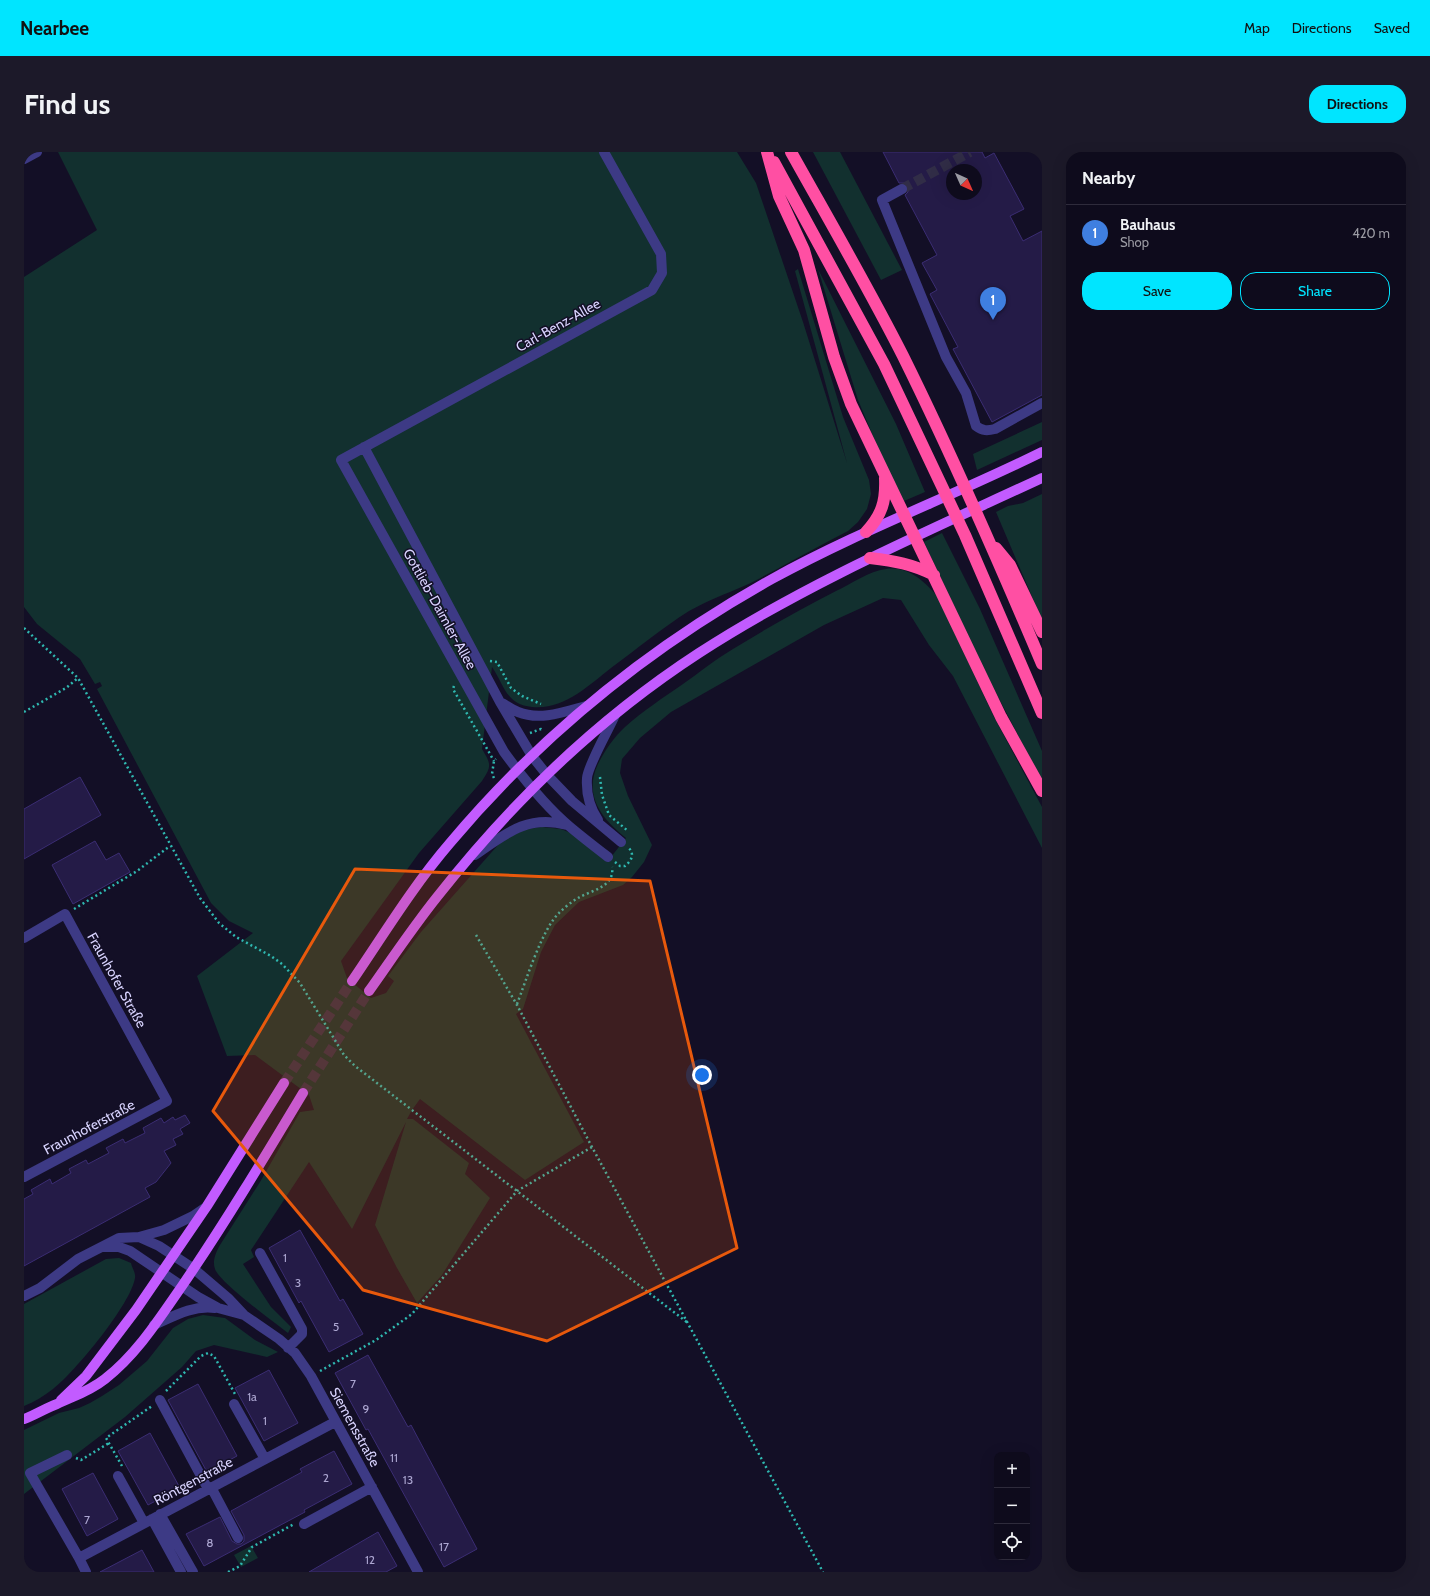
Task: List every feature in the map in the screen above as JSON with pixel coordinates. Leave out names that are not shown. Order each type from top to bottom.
[{"type":"highway","points":[[768,152],[779,196],[804,250],[834,357],[844,385],[885,476],[934,575],[1001,717],[1042,791]]},
{"type":"highway","points":[[768,152],[884,364],[965,535],[1042,713]]},
{"type":"highway","points":[[791,152],[903,356],[988,538],[1042,664]]},
{"type":"highway","points":[[866,532],[875,523],[882,508],[886,490],[885,476]]},
{"type":"highway","points":[[988,538],[1010,565],[1042,632]]},
{"type":"highway","points":[[870,558],[898,561],[919,567],[934,575]]},
{"type":"main road","points":[[352,981],[416,886],[448,844],[478,810],[517,770],[586,706],[644,661],[720,610],[774,579],[866,532],[1001,473],[1042,452]]},
{"type":"main road","points":[[369,991],[418,922],[468,860],[532,789],[616,715],[674,671],[745,624],[815,585],[915,536],[1042,478]]},
{"type":"main road","points":[[57,1404],[86,1376],[136,1310],[207,1206],[284,1083]]},
{"type":"main road","points":[[24,1419],[86,1392],[106,1379],[138,1347],[194,1269],[251,1181],[303,1093]]},
{"type":"street","points":[[24,159],[37,152]]},
{"type":"street","name":"Carl-Benz-Allee","points":[[342,460],[652,290],[662,273],[661,254],[604,152]]},
{"type":"street","points":[[902,189],[882,200],[946,357],[966,393],[976,426],[988,431],[995,429],[1042,403]]},
{"type":"street","name":"Gottlieb-Daimler-Allee","points":[[364,447],[500,702],[532,756],[547,775],[572,801],[621,842]]},
{"type":"street","name":"Gottlieb-Daimler-Allee","points":[[342,460],[495,736],[517,770],[532,789],[568,826],[608,857]]},
{"type":"street","points":[[500,702],[518,712],[542,716],[586,706]]},
{"type":"street","points":[[602,827],[592,810],[589,800],[587,778],[616,715]]},
{"type":"street","points":[[468,860],[507,832],[527,823],[545,821],[557,822],[568,826]]},
{"type":"street","points":[[24,938],[65,914]]},
{"type":"street","name":"Fraunhofer Straße","points":[[65,914],[167,1101]]},
{"type":"street","name":"Fraunhoferstraße","points":[[24,1177],[167,1101]]},
{"type":"street","points":[[24,1296],[40,1288],[78,1259],[119,1238],[139,1237],[172,1227],[193,1216],[207,1206]]},
{"type":"street","name":"Siemensstraße","points":[[139,1237],[160,1246],[194,1269],[228,1298],[244,1315],[295,1353],[311,1376],[418,1572]]},
{"type":"street","name":"Siemensstraße","points":[[102,1247],[119,1247],[130,1251],[218,1308]]},
{"type":"street","points":[[260,1253],[302,1329],[302,1334],[288,1348]]},
{"type":"street","name":"Siemensstraße","points":[[154,1325],[178,1314],[204,1306],[244,1315]]},
{"type":"street","points":[[160,1400],[238,1538]]},
{"type":"street","points":[[235,1400],[265,1459]]},
{"type":"street","name":"Röntgenstraße","points":[[79,1558],[336,1422]]},
{"type":"street","points":[[67,1455],[30,1473],[86,1572]]},
{"type":"street","points":[[118,1476],[193,1572]]},
{"type":"street","points":[[304,1524],[372,1487]]},
{"type":"street","points":[[152,1519],[181,1572]]},
{"type":"path","points":[[24,628],[78,678],[200,898],[219,923],[236,937],[271,956],[282,964],[300,983],[333,1039],[349,1060],[688,1323]]},
{"type":"path","points":[[477,659],[497,662],[511,688],[522,696],[541,704],[541,729]]},
{"type":"path","points":[[24,712],[66,688],[78,678]]},
{"type":"path","points":[[600,776],[602,795],[609,814],[628,831]]},
{"type":"path","points":[[608,857],[620,866],[625,866],[629,863],[632,857],[632,852],[621,842]]},
{"type":"path","points":[[65,914],[137,871],[170,846]]},
{"type":"path","points":[[517,1004],[547,929],[555,916],[576,899],[601,888],[610,882],[613,875],[613,867],[608,857]]},
{"type":"path","points":[[476,935],[517,1004],[592,1147],[823,1572]]},
{"type":"path","points":[[311,1376],[376,1340],[412,1314],[516,1191],[592,1147]]},
{"type":"path","points":[[106,1438],[160,1400],[167,1390],[201,1356],[208,1353],[214,1356],[235,1400]]},
{"type":"path","points":[[67,1455],[80,1460],[109,1443]]},
{"type":"path","points":[[228,1572],[240,1566],[252,1547],[298,1522],[304,1524]]},
{"type":"highlighted area","points":[[355,869],[650,881],[737,1248],[547,1341],[363,1290],[213,1111]]},
{"type":"green space","points":[[58,152],[737,152],[756,183],[803,322],[847,463],[795,271],[798,269],[843,417],[869,480],[871,494],[867,509],[858,522],[848,531],[753,582],[689,611],[659,631],[584,689],[565,701],[544,707],[532,707],[516,702],[506,692],[492,667],[482,749],[489,762],[487,772],[482,781],[419,853],[341,961],[347,978],[371,998],[386,993],[394,981],[388,976],[421,932],[498,845],[519,830],[542,827],[561,829],[573,834],[607,862],[626,838],[609,823],[597,806],[593,786],[594,776],[598,764],[610,744],[621,731],[646,710],[714,661],[771,626],[860,578],[880,570],[894,569],[908,572],[921,580],[937,596],[994,717],[1042,807],[1042,848],[953,676],[929,645],[901,600],[883,598],[824,625],[671,712],[640,738],[622,759],[620,773],[628,796],[652,845],[644,862],[632,877],[623,885],[579,902],[555,925],[541,952],[523,1009],[516,1014],[584,1142],[525,1180],[420,1099],[407,1119],[413,1119],[469,1163],[465,1174],[490,1198],[442,1275],[417,1303],[375,1225],[406,1122],[352,1229],[309,1162],[251,1250],[254,1257],[243,1264],[271,1307],[291,1327],[288,1333],[226,1283],[214,1266],[214,1260],[219,1248],[260,1182],[300,1112],[314,1110],[309,1095],[255,1055],[227,1056],[197,976],[253,933],[229,921],[211,903],[97,689],[102,686],[100,682],[95,684],[80,659],[37,624],[24,607],[24,277],[97,230]]},
{"type":"green space","points":[[813,152],[840,152],[902,270],[881,280]]},
{"type":"green space","points":[[818,269],[896,424],[925,492],[904,501],[886,467],[858,400]]},
{"type":"green space","points":[[1042,422],[1042,440],[977,470],[973,454]]},
{"type":"green space","points":[[1042,494],[1042,620],[996,512],[1008,506],[1023,503]]},
{"type":"green space","points":[[942,533],[980,609],[1042,751],[1042,781],[981,664],[924,542]]},
{"type":"green space","points":[[119,1258],[131,1263],[135,1276],[131,1290],[124,1304],[101,1337],[75,1368],[53,1389],[35,1401],[24,1406],[24,1304],[106,1259]]},
{"type":"green space","points":[[203,1315],[225,1318],[255,1340],[278,1352],[267,1357],[214,1345],[196,1351],[182,1367],[125,1417],[24,1494],[24,1430],[59,1413],[79,1408],[102,1396],[119,1385],[147,1361],[173,1328],[188,1319]]},
{"type":"green space","points":[[251,1546],[258,1558],[241,1567],[234,1555]]},
{"type":"building","points":[[883,152],[982,152],[985,158],[994,153],[1024,209],[1010,216],[1023,241],[1042,231],[1042,395],[992,422],[953,349],[958,347],[930,294],[937,290],[922,263],[937,255],[905,195],[908,192],[908,186],[905,183],[899,183]]},
{"type":"building","points":[[80,777],[101,815],[24,859],[24,809]]},
{"type":"building","points":[[95,841],[106,860],[119,853],[130,872],[73,904],[52,865]]},
{"type":"building","points":[[185,1115],[190,1123],[180,1129],[183,1134],[173,1139],[176,1145],[164,1151],[171,1163],[156,1182],[145,1188],[150,1197],[24,1266],[24,1199],[33,1194],[31,1190],[50,1179],[52,1184],[71,1173],[69,1169],[86,1160],[88,1164],[109,1153],[106,1148],[123,1139],[125,1143],[145,1133],[143,1128],[161,1118],[164,1123],[173,1117],[175,1120]]},
{"type":"building","points":[[300,1230],[340,1301],[343,1299],[363,1334],[329,1352],[301,1301],[299,1303],[269,1248]]},
{"type":"building","points":[[368,1355],[408,1427],[411,1425],[477,1549],[444,1567],[368,1429],[366,1430],[335,1373]]},
{"type":"building","points":[[269,1370],[298,1423],[264,1441],[235,1388]]},
{"type":"building","points":[[198,1384],[237,1456],[207,1472],[168,1400]]},
{"type":"building","points":[[150,1433],[180,1488],[148,1505],[118,1451]]},
{"type":"building","points":[[334,1451],[352,1484],[304,1510],[305,1512],[204,1566],[186,1534],[220,1517],[232,1541],[237,1544],[241,1544],[244,1541],[244,1535],[231,1511],[302,1472],[300,1469]]},
{"type":"building","points":[[93,1473],[118,1519],[87,1536],[62,1489]]},
{"type":"building","points":[[378,1532],[397,1566],[386,1572],[309,1572]]},
{"type":"building","points":[[142,1550],[154,1572],[100,1572]]},
{"type":"tunnel","points":[[902,189],[970,152]]},
{"type":"tunnel","points":[[284,1083],[352,981]]},
{"type":"tunnel","points":[[303,1093],[369,991]]},
{"type":"place","name":"Bauhaus","points":[[993,320]]}]
